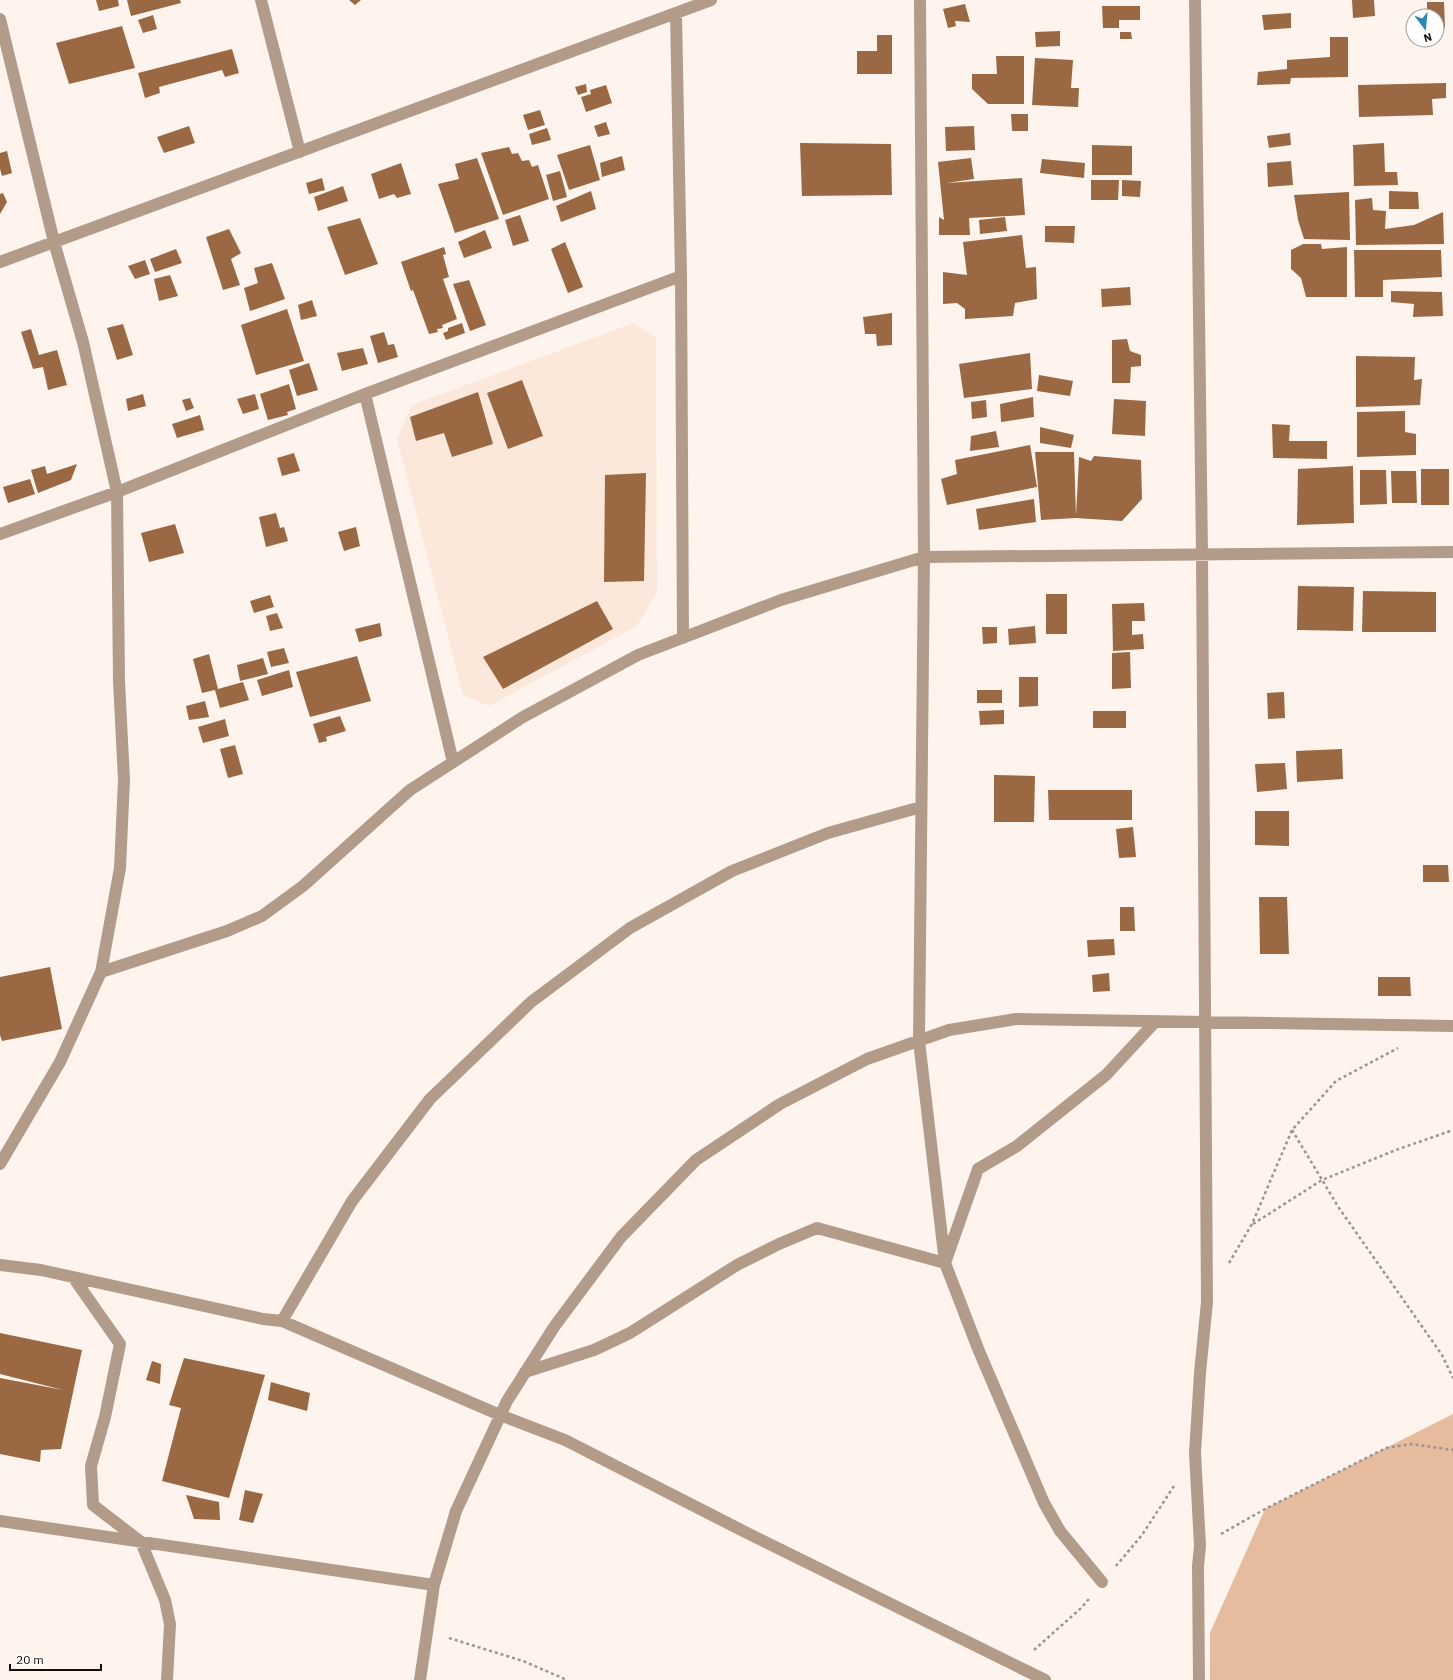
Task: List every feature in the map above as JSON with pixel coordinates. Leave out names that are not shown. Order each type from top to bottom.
[{"type":"street","points":[[261,0],[300,152]]},
{"type":"street","points":[[0,262],[711,0]]},
{"type":"street","points":[[920,0],[924,557],[918,1041],[945,1263],[979,1351],[1044,1503],[1060,1531],[1102,1582]]},
{"type":"street","points":[[1195,0],[1202,554],[1207,1302],[1200,1372],[1195,1453],[1200,1546],[1198,1566],[1199,1680]]},
{"type":"street","points":[[676,13],[681,276],[683,638]]},
{"type":"street","points":[[0,18],[54,242],[83,342],[117,492],[119,681],[124,780],[120,868],[101,972],[60,1062],[0,1164]]},
{"type":"street","points":[[0,534],[117,492],[365,394],[681,276]]},
{"type":"street","points":[[365,394],[453,762]]},
{"type":"street","points":[[101,972],[227,931],[262,916],[303,886],[410,790],[522,717],[638,655],[781,600],[924,557],[1453,552]]},
{"type":"street","points":[[282,1321],[352,1201],[430,1099],[531,1002],[630,928],[732,871],[828,833],[921,807]]},
{"type":"street","points":[[420,1680],[434,1585],[456,1511],[507,1400],[554,1327],[621,1238],[696,1160],[780,1104],[867,1060],[918,1041],[949,1030],[1016,1019],[1453,1026]]},
{"type":"street","points":[[945,1263],[978,1169],[1017,1146],[1106,1075],[1156,1021]]},
{"type":"street","points":[[526,1372],[594,1350],[630,1333],[737,1265],[779,1244],[817,1228],[945,1263]]},
{"type":"street","points":[[0,1265],[41,1270],[264,1319],[282,1321],[500,1415],[564,1440],[758,1539],[1045,1680]]},
{"type":"street","points":[[73,1277],[120,1344],[105,1417],[91,1466],[93,1505],[141,1542],[165,1600],[170,1624],[167,1680]]},
{"type":"street","points":[[0,1522],[434,1585]]},
{"type":"path","points":[[1226,1269],[1252,1224],[1292,1130],[1336,1081],[1405,1044]]},
{"type":"path","points":[[1292,1130],[1339,1208],[1442,1355],[1453,1378]]},
{"type":"path","points":[[1252,1224],[1322,1180],[1396,1150],[1453,1130]]},
{"type":"path","points":[[1200,1546],[1265,1509],[1386,1448],[1411,1444],[1453,1450]]},
{"type":"path","points":[[427,1632],[474,1644],[516,1658],[567,1680]]},
{"type":"shaded area","points":[[633,323],[656,338],[657,592],[637,626],[489,706],[463,695],[397,439],[412,405]]},
{"type":"shaded area","points":[[1453,1414],[1453,1680],[1210,1680],[1210,1633],[1265,1509]]},
{"type":"building","points":[[96,0],[118,0],[119,6],[99,11]]},
{"type":"building","points":[[127,0],[180,0],[181,3],[131,16]]},
{"type":"building","points":[[349,0],[361,0],[355,5]]},
{"type":"building","points":[[1352,0],[1374,0],[1375,16],[1353,18]]},
{"type":"building","points":[[1427,2],[1444,2],[1444,8],[1427,8]]},
{"type":"building","points":[[965,4],[970,22],[955,21],[956,26],[948,28],[943,9]]},
{"type":"building","points":[[1102,6],[1140,6],[1140,20],[1119,20],[1119,28],[1103,28]]},
{"type":"building","points":[[1291,13],[1291,28],[1264,30],[1262,15]]},
{"type":"building","points":[[153,15],[157,29],[143,33],[138,20]]},
{"type":"building","points":[[122,26],[135,68],[69,84],[56,43]]},
{"type":"building","points":[[1060,31],[1060,46],[1036,47],[1035,32]]},
{"type":"building","points":[[1120,32],[1131,32],[1132,39],[1120,39]]},
{"type":"building","points":[[877,35],[892,35],[892,74],[857,74],[857,51],[877,51]]},
{"type":"building","points":[[1330,37],[1348,37],[1348,77],[1291,78],[1290,84],[1257,85],[1258,72],[1287,69],[1287,60],[1330,57]]},
{"type":"building","points":[[232,49],[239,73],[225,77],[222,70],[159,87],[160,93],[145,98],[138,73]]},
{"type":"building","points":[[996,56],[1024,56],[1024,104],[988,104],[972,89],[972,74],[997,74]]},
{"type":"building","points":[[1035,58],[1073,60],[1071,88],[1079,88],[1078,107],[1032,105]]},
{"type":"building","points":[[1446,83],[1446,98],[1432,99],[1433,115],[1359,117],[1358,85]]},
{"type":"building","points":[[586,84],[587,92],[578,95],[575,87]]},
{"type":"building","points":[[606,85],[612,103],[586,112],[581,97],[591,94],[590,90]]},
{"type":"building","points":[[540,110],[545,125],[528,130],[523,115]]},
{"type":"building","points":[[1011,114],[1028,114],[1028,131],[1012,131]]},
{"type":"building","points":[[606,122],[610,134],[598,137],[594,126]]},
{"type":"building","points":[[189,126],[195,143],[164,153],[157,137]]},
{"type":"building","points":[[974,126],[975,150],[946,151],[945,127]]},
{"type":"building","points":[[547,128],[551,140],[532,145],[529,134]]},
{"type":"building","points":[[1290,133],[1291,145],[1269,148],[1267,136]]},
{"type":"building","points":[[800,143],[891,144],[892,195],[802,196]]},
{"type":"building","points":[[1384,143],[1385,172],[1397,172],[1398,185],[1354,186],[1353,145]]},
{"type":"building","points":[[590,145],[600,180],[569,190],[557,155]]},
{"type":"building","points":[[1092,145],[1132,146],[1132,175],[1092,175]]},
{"type":"building","points":[[509,147],[512,154],[518,153],[522,161],[529,160],[532,167],[538,165],[549,199],[503,215],[481,153]]},
{"type":"building","points":[[7,151],[12,173],[2,176],[0,169],[0,153]]},
{"type":"building","points":[[622,156],[625,170],[602,177],[600,163]]},
{"type":"building","points":[[477,158],[499,219],[455,233],[438,184],[459,179],[455,164]]},
{"type":"building","points":[[971,158],[974,179],[946,183],[1022,178],[1025,215],[969,218],[970,235],[939,235],[939,217],[944,220],[938,162]]},
{"type":"building","points":[[1042,159],[1085,163],[1084,178],[1040,173]]},
{"type":"building","points":[[1291,161],[1293,185],[1268,187],[1267,163]]},
{"type":"building","points":[[401,163],[411,194],[397,198],[394,194],[379,199],[371,174]]},
{"type":"building","points":[[560,171],[567,197],[553,201],[546,175]]},
{"type":"building","points":[[322,178],[325,190],[309,194],[306,183]]},
{"type":"building","points":[[1091,180],[1119,180],[1118,200],[1091,200]]},
{"type":"building","points":[[1122,180],[1141,181],[1140,197],[1122,196]]},
{"type":"building","points":[[343,186],[348,201],[318,211],[314,197]]},
{"type":"building","points":[[591,191],[596,209],[561,222],[556,206]]},
{"type":"building","points":[[1389,191],[1418,192],[1419,209],[1389,209]]},
{"type":"building","points":[[1349,192],[1350,240],[1304,239],[1298,220],[1294,195]]},
{"type":"building","points":[[3,193],[7,202],[0,214],[0,194]]},
{"type":"building","points":[[1372,198],[1373,210],[1386,211],[1385,229],[1414,225],[1443,212],[1444,244],[1356,245],[1355,200]]},
{"type":"building","points":[[520,215],[529,241],[513,246],[505,220]]},
{"type":"building","points":[[1005,217],[1007,231],[980,234],[979,220]]},
{"type":"building","points":[[360,218],[378,264],[345,275],[327,227]]},
{"type":"building","points":[[1045,226],[1075,226],[1074,243],[1045,242]]},
{"type":"building","points":[[229,229],[241,253],[231,259],[240,285],[223,290],[206,237]]},
{"type":"building","points":[[485,230],[492,248],[464,258],[458,242]]},
{"type":"building","points":[[1022,235],[1026,268],[1036,267],[1037,299],[1015,303],[1013,316],[965,319],[965,309],[957,303],[943,304],[943,272],[967,275],[963,242]]},
{"type":"building","points":[[565,242],[583,287],[568,293],[551,249]]},
{"type":"building","points":[[1303,244],[1321,244],[1322,249],[1347,247],[1347,297],[1306,297],[1301,278],[1291,269],[1291,250]]},
{"type":"building","points":[[444,247],[446,254],[443,255],[449,277],[443,279],[457,319],[442,325],[443,328],[437,329],[438,332],[429,334],[401,262]]},
{"type":"building","points":[[176,249],[182,263],[155,272],[150,259]]},
{"type":"building","points":[[1354,250],[1441,250],[1442,277],[1383,280],[1383,297],[1355,297]]},
{"type":"building","points":[[145,260],[150,274],[135,279],[128,266]]},
{"type":"building","points":[[272,263],[285,299],[250,311],[244,288],[258,283],[254,268]]},
{"type":"building","points":[[170,275],[178,296],[159,301],[154,279]]},
{"type":"building","points":[[469,280],[486,325],[470,331],[453,284]]},
{"type":"building","points":[[1130,287],[1131,305],[1102,307],[1101,289]]},
{"type":"building","points":[[1391,291],[1442,292],[1443,316],[1413,317],[1414,304],[1391,302]]},
{"type":"building","points":[[312,300],[317,316],[301,320],[298,305]]},
{"type":"building","points":[[287,309],[304,361],[256,375],[241,325]]},
{"type":"building","points":[[892,313],[892,345],[877,346],[876,334],[865,334],[863,317]]},
{"type":"building","points":[[462,323],[465,333],[446,340],[443,333],[448,331],[448,328]]},
{"type":"building","points":[[123,324],[133,355],[117,360],[107,328]]},
{"type":"building","points":[[31,329],[39,355],[57,350],[67,385],[48,390],[43,367],[33,369],[21,332]]},
{"type":"building","points":[[384,332],[388,345],[394,344],[398,357],[378,363],[370,336]]},
{"type":"building","points":[[1127,339],[1130,351],[1141,355],[1141,366],[1131,367],[1130,383],[1112,383],[1112,340]]},
{"type":"building","points":[[363,348],[368,364],[342,371],[337,353]]},
{"type":"building","points":[[1030,353],[1032,389],[964,398],[959,364]]},
{"type":"building","points":[[1356,356],[1415,357],[1414,380],[1422,379],[1420,405],[1356,407]]},
{"type":"building","points":[[309,363],[318,390],[297,396],[289,370]]},
{"type":"building","points":[[1039,375],[1073,381],[1070,396],[1037,391]]},
{"type":"building","points":[[522,380],[543,436],[508,449],[487,393]]},
{"type":"building","points":[[289,384],[296,409],[287,412],[288,415],[268,420],[260,394]]},
{"type":"building","points":[[478,392],[493,444],[452,457],[444,433],[416,441],[410,417]]},
{"type":"building","points":[[143,394],[146,406],[128,411],[126,399]]},
{"type":"building","points":[[255,394],[259,409],[243,414],[237,399]]},
{"type":"building","points":[[1033,397],[1034,417],[1001,422],[1000,404]]},
{"type":"building","points":[[190,398],[194,408],[186,411],[182,400]]},
{"type":"building","points":[[1114,399],[1146,401],[1145,436],[1112,434]]},
{"type":"building","points":[[986,400],[987,417],[972,419],[971,402]]},
{"type":"building","points":[[1405,411],[1405,432],[1416,434],[1416,455],[1357,457],[1357,412]]},
{"type":"building","points":[[200,415],[204,430],[177,438],[172,424]]},
{"type":"building","points":[[1272,424],[1290,425],[1289,441],[1327,441],[1327,459],[1273,458]]},
{"type":"building","points":[[1040,427],[1074,435],[1071,448],[1040,443]]},
{"type":"building","points":[[996,431],[999,447],[970,451],[971,436]]},
{"type":"building","points":[[1030,445],[1037,487],[947,505],[941,479],[957,474],[955,460]]},
{"type":"building","points":[[1035,452],[1074,452],[1076,516],[1079,457],[1091,461],[1094,456],[1141,460],[1142,499],[1122,521],[1076,518],[1041,520]]},
{"type":"building","points":[[294,453],[300,471],[282,476],[277,458]]},
{"type":"building","points":[[77,464],[71,480],[38,493],[31,470],[45,466],[47,474]]},
{"type":"building","points":[[1353,466],[1354,523],[1297,525],[1298,469]]},
{"type":"building","points":[[1421,469],[1449,469],[1449,505],[1421,505]]},
{"type":"building","points":[[1360,470],[1386,470],[1387,504],[1360,505]]},
{"type":"building","points":[[1391,471],[1416,471],[1417,503],[1392,503]]},
{"type":"building","points":[[646,473],[644,581],[604,582],[605,475]]},
{"type":"building","points":[[30,479],[35,494],[8,503],[3,487]]},
{"type":"building","points":[[1034,499],[1036,522],[979,530],[976,509]]},
{"type":"building","points":[[276,513],[280,528],[284,527],[288,541],[266,547],[259,517]]},
{"type":"building","points":[[175,524],[184,553],[149,562],[141,533]]},
{"type":"building","points":[[356,527],[360,546],[344,551],[338,532]]},
{"type":"building","points":[[1298,586],[1354,587],[1353,631],[1297,630]]},
{"type":"building","points":[[1363,591],[1436,592],[1436,632],[1362,632]]},
{"type":"building","points":[[1046,594],[1067,594],[1067,634],[1046,634]]},
{"type":"building","points":[[270,595],[274,607],[254,613],[250,601]]},
{"type":"building","points":[[597,601],[613,629],[503,689],[483,657]]},
{"type":"building","points":[[1144,603],[1145,621],[1132,621],[1132,635],[1143,634],[1144,649],[1113,651],[1112,604]]},
{"type":"building","points":[[277,613],[283,628],[270,631],[266,616]]},
{"type":"building","points":[[380,623],[382,636],[359,642],[355,629]]},
{"type":"building","points":[[1035,626],[1036,643],[1009,645],[1008,629]]},
{"type":"building","points":[[982,627],[997,627],[997,643],[983,644]]},
{"type":"building","points":[[284,648],[289,663],[271,667],[267,652]]},
{"type":"building","points":[[1130,652],[1131,688],[1112,689],[1112,653]]},
{"type":"building","points":[[209,654],[218,689],[243,682],[249,700],[220,708],[215,690],[202,693],[193,659]]},
{"type":"building","points":[[357,656],[371,701],[310,717],[296,672]]},
{"type":"building","points":[[263,658],[268,674],[240,681],[237,665]]},
{"type":"building","points":[[289,670],[293,687],[262,696],[257,680]]},
{"type":"building","points":[[1019,677],[1038,677],[1038,706],[1019,707]]},
{"type":"building","points":[[977,690],[1002,690],[1002,703],[977,703]]},
{"type":"building","points":[[1284,692],[1285,718],[1268,719],[1267,693]]},
{"type":"building","points":[[205,701],[209,717],[189,720],[186,706]]},
{"type":"building","points":[[1004,710],[1004,724],[980,725],[979,711]]},
{"type":"building","points":[[1093,711],[1126,711],[1126,728],[1093,728]]},
{"type":"building","points":[[340,716],[346,731],[326,737],[327,741],[319,743],[313,724]]},
{"type":"building","points":[[225,719],[229,736],[203,743],[198,727]]},
{"type":"building","points":[[235,745],[243,774],[228,778],[220,749]]},
{"type":"building","points":[[1342,749],[1343,779],[1297,782],[1296,751]]},
{"type":"building","points":[[1285,763],[1287,789],[1257,792],[1255,764]]},
{"type":"building","points":[[994,775],[1035,776],[1034,822],[994,822]]},
{"type":"building","points":[[1048,790],[1132,790],[1132,820],[1049,820]]},
{"type":"building","points":[[1255,811],[1289,811],[1289,846],[1255,845]]},
{"type":"building","points":[[1133,827],[1136,857],[1119,858],[1116,829]]},
{"type":"building","points":[[1423,865],[1448,865],[1449,882],[1423,882]]},
{"type":"building","points":[[1259,897],[1287,897],[1289,954],[1260,954]]},
{"type":"building","points":[[1120,907],[1134,907],[1135,931],[1120,931]]},
{"type":"building","points":[[1114,939],[1115,955],[1088,957],[1087,940]]},
{"type":"building","points":[[50,967],[62,1029],[2,1041],[0,1035],[0,977]]},
{"type":"building","points":[[1109,973],[1110,991],[1093,992],[1092,975]]},
{"type":"building","points":[[1378,977],[1410,977],[1411,996],[1378,996]]},
{"type":"building","points":[[0,1333],[82,1350],[61,1449],[41,1450],[40,1462],[0,1454],[0,1378],[63,1390],[0,1374]]},
{"type":"building","points":[[184,1358],[265,1375],[229,1498],[162,1481],[181,1408],[169,1405]]},
{"type":"building","points":[[152,1361],[161,1364],[160,1384],[146,1380]]},
{"type":"building","points":[[271,1382],[310,1393],[307,1411],[268,1400]]},
{"type":"building","points":[[245,1490],[263,1494],[253,1523],[239,1520]]},
{"type":"building","points":[[186,1495],[219,1502],[220,1520],[194,1519]]}]
